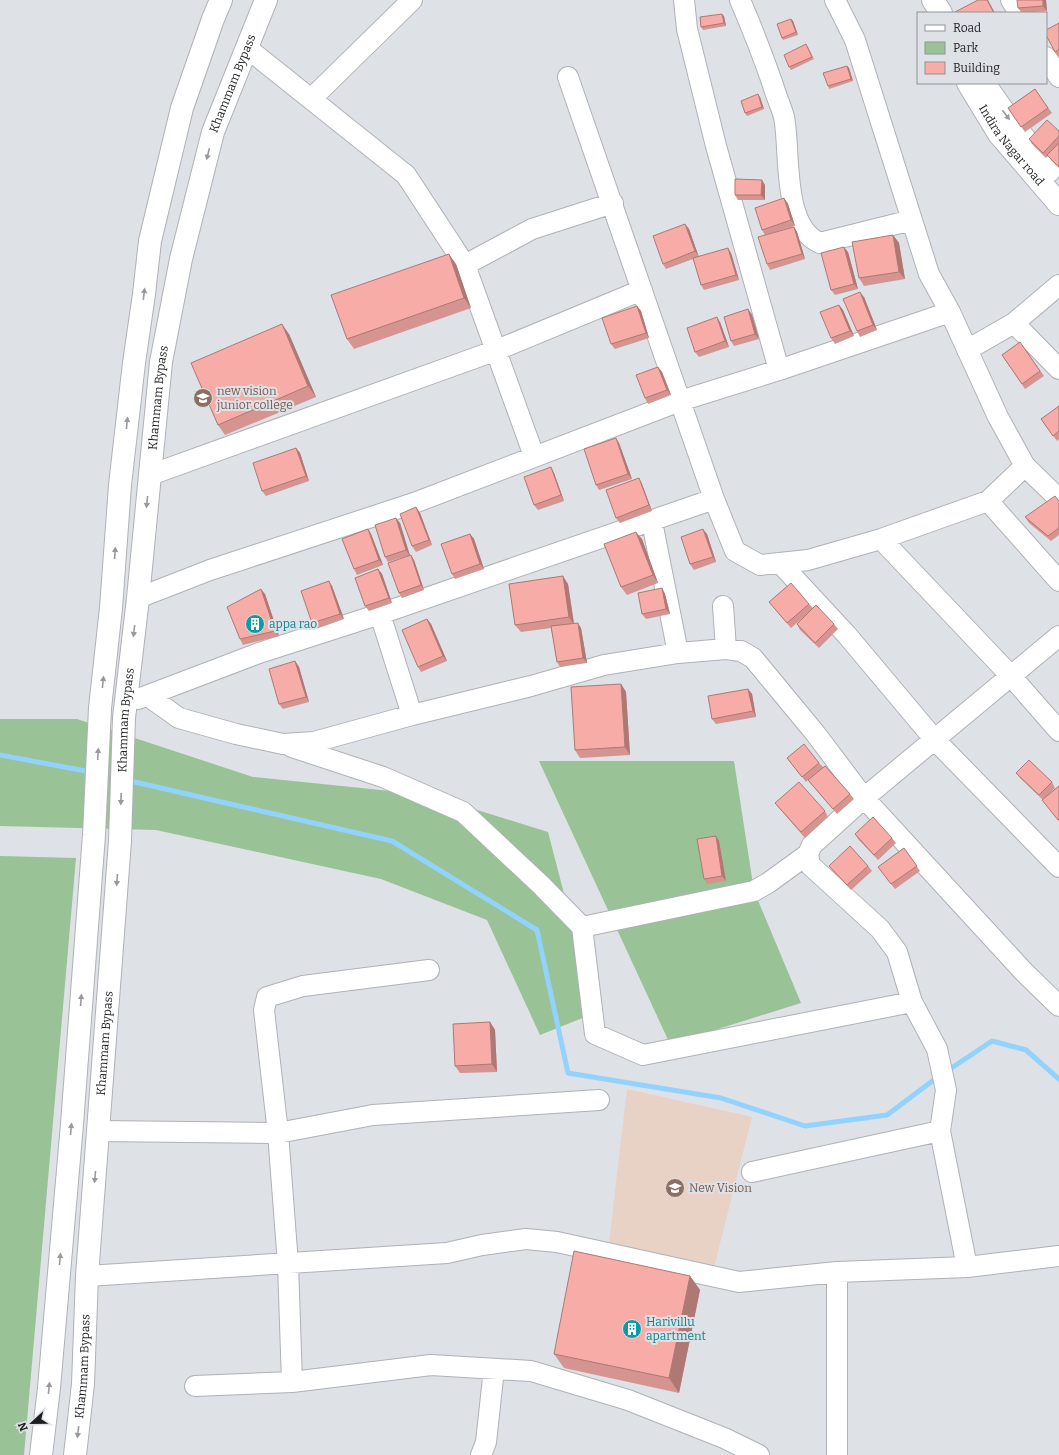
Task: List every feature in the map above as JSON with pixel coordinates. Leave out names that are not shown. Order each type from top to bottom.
[{"type":"main road","name":"Khammam Bypass","points":[[41,1455],[49,1388],[72,1124],[94,835],[100,721],[122,470],[150,241],[182,108],[221,0]]},
{"type":"main road","name":"Khammam Bypass","points":[[75,1455],[83,1384],[87,1276],[120,841],[125,710],[138,598],[161,362],[181,259],[213,132],[266,0]]},
{"type":"main road","points":[[918,0],[924,12]]},
{"type":"main road","points":[[933,0],[940,12]]},
{"type":"main road","name":"Indira Nagar road","points":[[969,84],[999,134],[1059,204]]},
{"type":"main road","name":"Indira Nagar road","points":[[986,84],[998,105],[1059,183]]},
{"type":"street","points":[[311,99],[412,0]]},
{"type":"street","points":[[684,0],[687,29],[716,146],[779,370]]},
{"type":"street","points":[[740,0],[760,48],[784,117],[790,189],[802,228],[810,239],[820,243],[912,220]]},
{"type":"street","points":[[835,0],[855,40],[929,274],[950,312],[998,417],[1025,466],[1059,499]]},
{"type":"street","points":[[1011,0],[1018,12]]},
{"type":"street","points":[[247,48],[406,175],[465,265],[497,350],[534,456]]},
{"type":"street","points":[[1047,58],[1059,77]]},
{"type":"street","points":[[568,77],[714,499],[735,551],[760,565],[808,560],[881,539],[988,501],[1025,466]]},
{"type":"street","points":[[465,265],[532,229],[612,203]]},
{"type":"street","points":[[967,350],[1014,323],[1059,285]]},
{"type":"street","points":[[150,475],[497,350],[642,290]]},
{"type":"street","points":[[138,598],[210,570],[414,503],[680,401],[779,370],[950,312]]},
{"type":"street","points":[[1014,323],[1059,369]]},
{"type":"street","points":[[125,710],[148,696],[259,653],[380,614],[573,546],[652,522],[714,499]]},
{"type":"street","points":[[988,501],[1059,582]]},
{"type":"street","points":[[652,522],[678,653]]},
{"type":"street","points":[[881,539],[1010,675],[1059,731]]},
{"type":"street","points":[[780,563],[846,634],[936,740],[1059,867]]},
{"type":"street","points":[[723,606],[726,649]]},
{"type":"street","points":[[380,614],[412,715]]},
{"type":"street","points":[[582,927],[754,891],[768,883],[808,854],[812,845],[864,798],[936,740],[1010,675],[1059,636]]},
{"type":"street","points":[[283,744],[314,742],[412,715],[531,686],[604,665],[678,653],[726,649],[741,651],[753,658],[815,733],[864,798],[1024,972],[1059,1006]]},
{"type":"street","points":[[148,696],[179,718],[236,734],[283,744],[383,778],[464,812],[541,885],[582,927],[595,1034],[643,1055],[912,1002]]},
{"type":"street","points":[[808,854],[810,865],[880,929],[897,952],[912,1002],[936,1049],[946,1090],[940,1131],[967,1267]]},
{"type":"street","points":[[292,1382],[288,1264],[278,1133],[264,1010],[267,997],[303,986],[429,970]]},
{"type":"street","points":[[99,1131],[278,1133],[373,1115],[599,1100]]},
{"type":"street","points":[[752,1172],[940,1131]]},
{"type":"street","points":[[87,1276],[447,1253],[482,1245],[526,1239],[558,1242],[739,1282],[837,1272],[967,1267],[1059,1256]]},
{"type":"street","points":[[837,1272],[837,1455]]},
{"type":"street","points":[[195,1386],[292,1382],[431,1365],[531,1371],[628,1400],[724,1438],[759,1455]]},
{"type":"street","points":[[481,1455],[486,1442],[494,1369]]},
{"type":"shaded area","name":"New Vision","points":[[627,1089],[752,1117],[712,1275],[607,1260]]},
{"type":"green space","points":[[0,719],[77,719],[253,777],[429,795],[548,832],[595,1013],[540,1035],[487,920],[381,879],[156,830],[0,826]]},
{"type":"green space","points":[[539,761],[734,761],[754,891],[801,1003],[670,1044]]},
{"type":"green space","points":[[0,856],[76,858],[24,1455],[0,1455]]},
{"type":"building","points":[[978,0],[987,0],[993,12],[955,12]]},
{"type":"building","points":[[1017,0],[1043,0],[1043,6],[1018,8]]},
{"type":"building","points":[[722,14],[724,23],[701,27],[700,17]]},
{"type":"building","points":[[791,19],[796,32],[782,38],[777,24]]},
{"type":"building","points":[[1059,23],[1059,49],[1055,52],[1047,37],[1047,29]]},
{"type":"building","points":[[806,44],[812,57],[789,67],[784,55]]},
{"type":"building","points":[[847,66],[851,79],[828,86],[823,73]]},
{"type":"building","points":[[1035,89],[1048,108],[1021,127],[1008,108]]},
{"type":"building","points":[[758,94],[762,107],[745,113],[741,101]]},
{"type":"building","points":[[1047,120],[1059,131],[1059,136],[1043,153],[1029,139]]},
{"type":"building","points":[[1059,143],[1059,167],[1047,155]]},
{"type":"building","points":[[735,179],[762,180],[761,195],[735,195]]},
{"type":"building","points":[[784,198],[791,220],[762,230],[755,208]]},
{"type":"building","points":[[685,224],[695,251],[663,264],[653,236]]},
{"type":"building","points":[[794,227],[802,254],[767,264],[758,237]]},
{"type":"building","points":[[893,235],[899,272],[859,278],[852,242]]},
{"type":"building","points":[[844,247],[854,284],[831,290],[821,253]]},
{"type":"building","points":[[728,248],[736,275],[701,285],[693,258]]},
{"type":"building","points":[[449,254],[464,298],[347,339],[331,295]]},
{"type":"building","points":[[860,292],[873,325],[857,331],[843,299]]},
{"type":"building","points":[[839,305],[850,331],[831,338],[820,312]]},
{"type":"building","points":[[637,306],[646,333],[611,344],[602,318]]},
{"type":"building","points":[[748,309],[755,334],[731,341],[724,317]]},
{"type":"building","points":[[717,317],[725,341],[695,352],[687,328]]},
{"type":"building","points":[[282,324],[308,386],[218,425],[191,363]]},
{"type":"building","points":[[1020,342],[1040,371],[1022,384],[1002,355]]},
{"type":"building","points":[[658,367],[667,390],[645,398],[636,375]]},
{"type":"building","points":[[1059,406],[1059,431],[1053,436],[1041,419]]},
{"type":"building","points":[[616,438],[628,474],[596,485],[584,449]]},
{"type":"building","points":[[296,448],[306,476],[262,491],[253,463]]},
{"type":"building","points":[[551,467],[561,495],[534,505],[524,477]]},
{"type":"building","points":[[639,478],[649,505],[616,518],[606,490]]},
{"type":"building","points":[[1055,496],[1059,501],[1059,528],[1048,536],[1025,517]]},
{"type":"building","points":[[416,507],[429,540],[412,546],[400,514]]},
{"type":"building","points":[[396,518],[406,550],[385,557],[375,525]]},
{"type":"building","points":[[368,529],[379,560],[354,569],[342,539]]},
{"type":"building","points":[[703,529],[713,557],[690,564],[681,537]]},
{"type":"building","points":[[636,532],[653,575],[621,587],[604,544]]},
{"type":"building","points":[[470,534],[480,564],[452,574],[441,544]]},
{"type":"building","points":[[411,555],[421,585],[399,593],[388,563]]},
{"type":"building","points":[[378,569],[389,598],[365,606],[355,578]]},
{"type":"building","points":[[563,576],[569,617],[515,625],[509,584]]},
{"type":"building","points":[[329,581],[340,614],[312,623],[301,591]]},
{"type":"building","points":[[791,583],[809,604],[787,623],[769,602]]},
{"type":"building","points":[[662,588],[666,609],[642,614],[638,593]]},
{"type":"building","name":"appa rao","points":[[261,589],[275,631],[240,639],[227,607]]},
{"type":"building","points":[[816,605],[834,624],[815,643],[797,624]]},
{"type":"building","points":[[427,619],[443,656],[418,667],[402,630]]},
{"type":"building","points":[[578,623],[583,658],[557,662],[551,626]]},
{"type":"building","points":[[295,661],[306,697],[279,704],[269,669]]},
{"type":"building","points":[[621,684],[625,747],[575,750],[571,687]]},
{"type":"building","points":[[748,689],[753,711],[712,719],[708,696]]},
{"type":"building","points":[[804,744],[819,763],[802,777],[787,758]]},
{"type":"building","points":[[1029,760],[1052,782],[1039,795],[1016,773]]},
{"type":"building","points":[[825,766],[850,794],[833,809],[808,780]]},
{"type":"building","points":[[799,782],[825,811],[801,832],[775,803]]},
{"type":"building","points":[[1059,786],[1059,819],[1058,820],[1042,800]]},
{"type":"building","points":[[873,817],[892,838],[874,855],[855,834]]},
{"type":"building","points":[[716,836],[722,876],[704,879],[697,839]]},
{"type":"building","points":[[850,846],[868,866],[847,885],[829,866]]},
{"type":"building","points":[[904,848],[917,866],[891,884],[878,867]]},
{"type":"building","points":[[490,1022],[492,1064],[455,1066],[453,1024]]},
{"type":"building","name":"Harivillu apartment","points":[[574,1251],[690,1276],[669,1378],[554,1354]]},
{"type":"waterway","points":[[0,755],[91,772]]},
{"type":"waterway","points":[[126,780],[392,841],[537,930],[568,1073],[721,1098],[805,1126],[887,1115],[939,1076]]},
{"type":"waterway","points":[[947,1071],[992,1041],[1026,1050],[1059,1079]]},
{"type":"place","name":"new vision junior college","points":[[203,398]]},
{"type":"place","name":"appa rao","points":[[255,624]]},
{"type":"place","name":"New Vision","points":[[675,1188]]},
{"type":"place","name":"Harivillu apartment","points":[[632,1329]]}]
